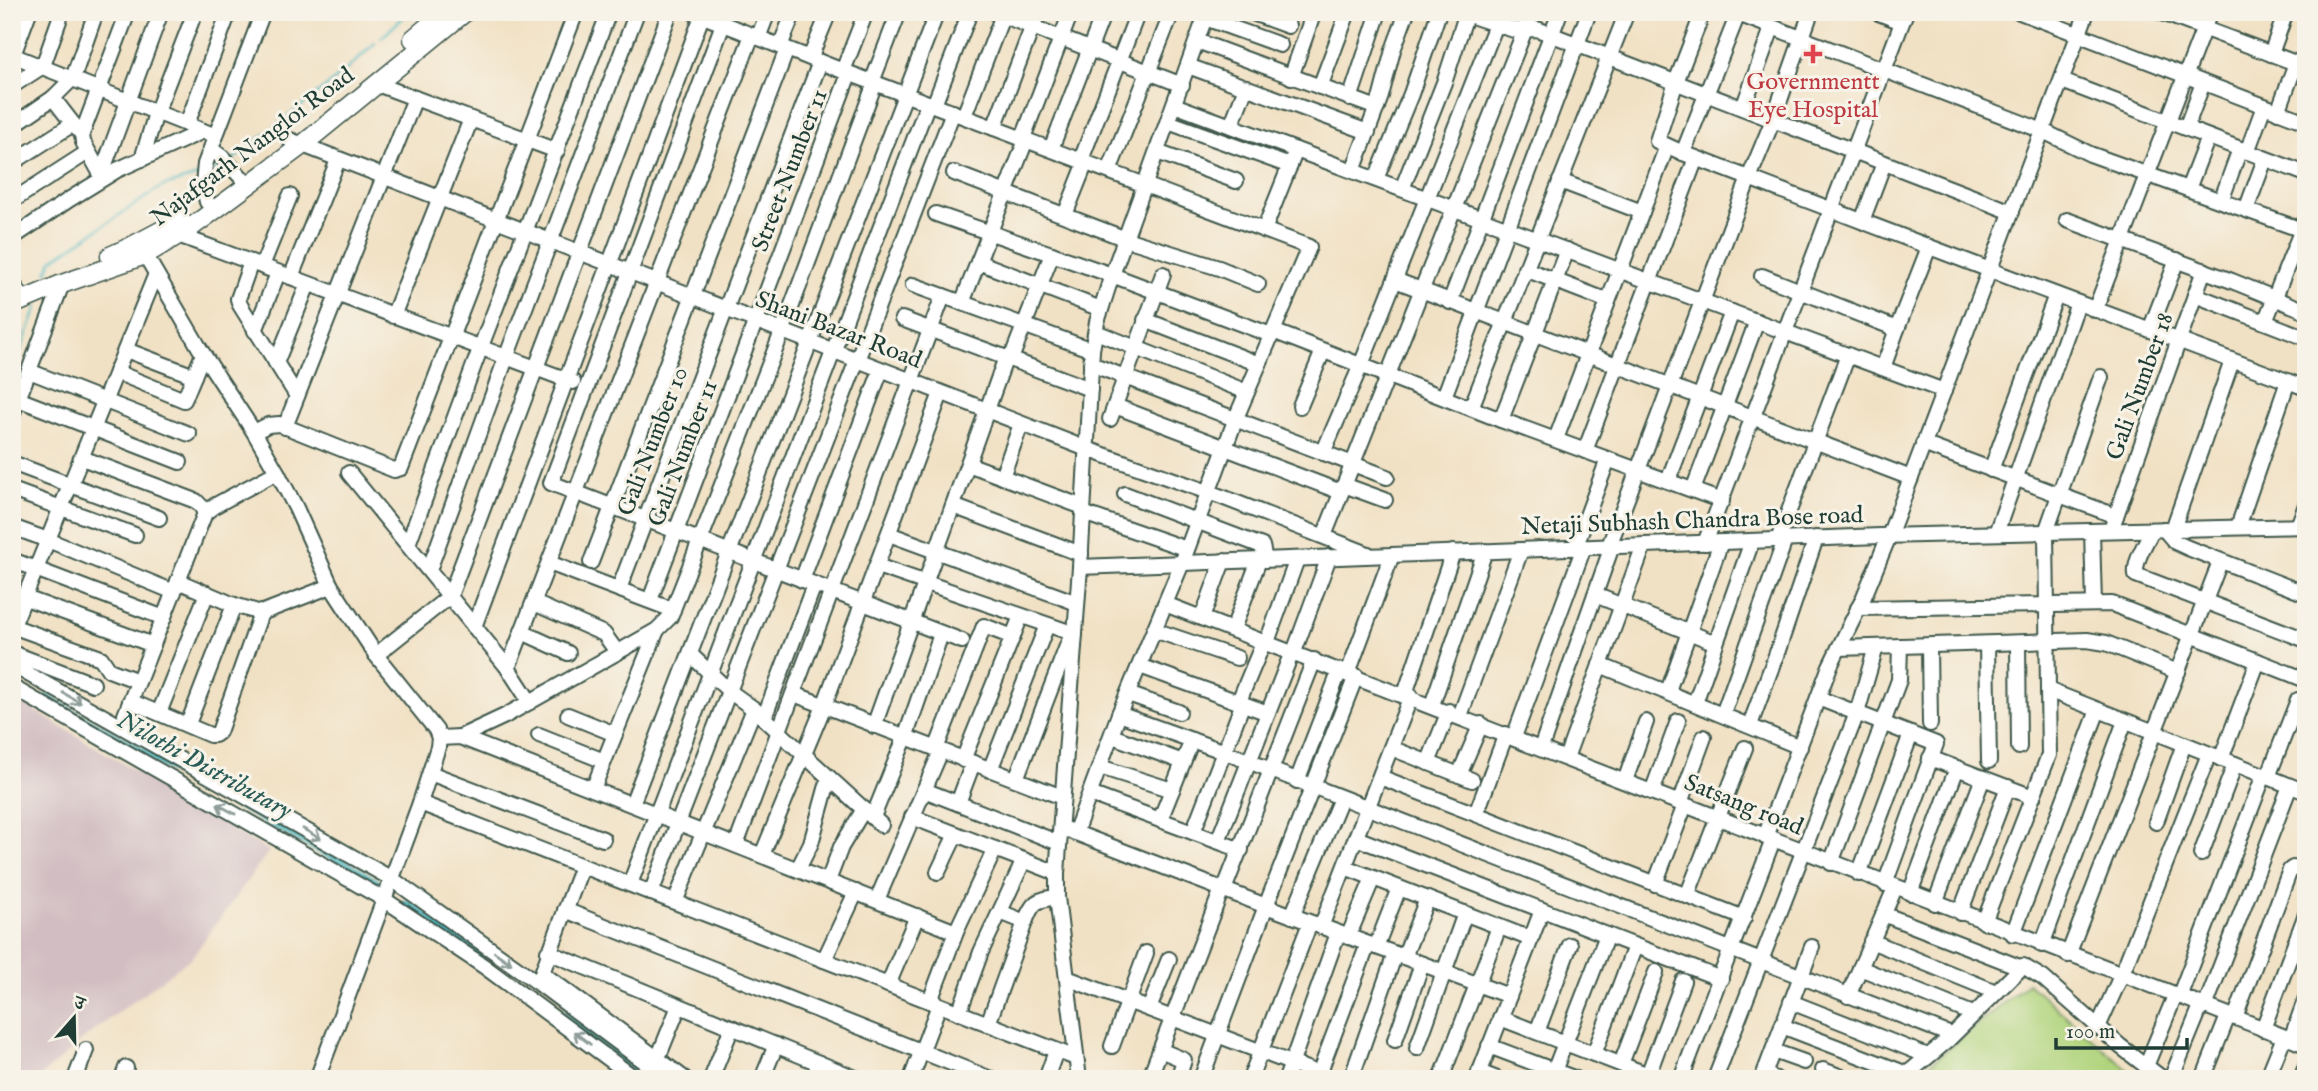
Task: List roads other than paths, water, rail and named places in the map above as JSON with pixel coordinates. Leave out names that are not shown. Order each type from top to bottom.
[{"type":"main road","points":[[14,294],[142,249],[207,202],[233,168],[296,143],[445,12]]},
{"type":"main road","name":"Najafgarh Nangloi Road","points":[[14,294],[62,284],[178,235],[193,226],[466,12]]},
{"type":"street","points":[[29,12],[13,55],[187,124],[210,138],[233,168]]},
{"type":"street","points":[[12,86],[43,66],[62,12]]},
{"type":"street","points":[[12,126],[53,99],[73,78],[96,12]]},
{"type":"street","points":[[12,163],[77,129],[99,90],[128,12]]},
{"type":"street","points":[[102,177],[161,12]]},
{"type":"street","points":[[142,159],[156,113],[195,12]]},
{"type":"street","points":[[187,124],[229,12]]},
{"type":"street","points":[[207,202],[203,174],[210,138],[262,12]]},
{"type":"street","points":[[254,432],[268,425],[279,425],[398,470],[401,468],[576,12]]},
{"type":"street","points":[[408,544],[609,12]]},
{"type":"street","points":[[429,570],[549,242],[637,12]]},
{"type":"street","points":[[376,655],[450,596],[670,12]]},
{"type":"street","points":[[508,668],[657,283],[755,37],[768,12]]},
{"type":"street","points":[[591,562],[692,297],[794,12]]},
{"type":"street","name":"Gali Number 10","points":[[619,589],[727,310],[815,60],[829,12]]},
{"type":"street","name":"Street Number 11","points":[[756,321],[866,12]]},
{"type":"street","points":[[439,738],[460,737],[505,716],[657,630],[670,618],[782,331],[899,12]]},
{"type":"street","points":[[632,804],[937,12]]},
{"type":"street","points":[[629,884],[834,352],[970,12]]},
{"type":"street","points":[[994,128],[1038,12]]},
{"type":"street","points":[[962,303],[1071,12]]},
{"type":"street","points":[[1051,149],[1104,12]]},
{"type":"street","points":[[1065,215],[1118,61],[1138,12]]},
{"type":"street","points":[[1110,171],[1172,12]]},
{"type":"street","points":[[1250,12],[1288,26]]},
{"type":"street","points":[[1291,77],[1314,12]]},
{"type":"street","points":[[1320,88],[1348,12]]},
{"type":"street","points":[[1350,99],[1379,12]]},
{"type":"street","points":[[1353,171],[1377,108],[1407,12]]},
{"type":"street","points":[[1376,179],[1411,94],[1439,12]]},
{"type":"street","points":[[1324,536],[1532,12]]},
{"type":"street","points":[[1450,302],[1560,12]]},
{"type":"street","points":[[1444,397],[1588,12]]},
{"type":"street","points":[[1471,408],[1627,12]]},
{"type":"street","points":[[1703,12],[1657,141],[1929,247],[2306,388]]},
{"type":"street","points":[[1541,748],[1637,470],[1773,120],[1811,12]]},
{"type":"street","points":[[1705,543],[1904,17],[1876,12]]},
{"type":"street","points":[[2020,12],[2306,122]]},
{"type":"street","points":[[1681,1079],[1744,918],[1818,698],[1889,536],[2087,12]]},
{"type":"street","points":[[2160,12],[2303,65],[2278,112]]},
{"type":"street","points":[[2095,310],[2210,12]]},
{"type":"street","points":[[2270,54],[2286,12]]},
{"type":"street","points":[[651,893],[857,360],[1000,13],[1182,85]]},
{"type":"street","points":[[1402,189],[1445,80],[1465,13],[1499,19],[1520,31],[1537,29],[2012,212]]},
{"type":"street","points":[[1585,451],[1650,281],[1707,94],[1736,13],[2043,131],[2090,154],[2246,210],[2303,234],[2265,323]]},
{"type":"street","points":[[474,627],[698,14],[846,73],[1309,247],[1224,448],[1075,833]]},
{"type":"street","points":[[1079,1079],[1057,873],[1081,561],[1091,357],[1101,309],[1112,275],[1206,15],[1280,45]]},
{"type":"street","points":[[1323,453],[1361,365],[1499,19]]},
{"type":"street","points":[[723,24],[551,480],[553,486],[962,642]]},
{"type":"street","points":[[1743,108],[1772,28]]},
{"type":"street","points":[[1197,41],[1377,108]]},
{"type":"street","points":[[1188,66],[1368,132]]},
{"type":"street","points":[[2062,81],[2306,174]]},
{"type":"street","points":[[2186,128],[2203,83]]},
{"type":"street","points":[[377,84],[557,151]]},
{"type":"street","points":[[1231,126],[1246,87]]},
{"type":"street","points":[[285,427],[415,98]]},
{"type":"street","points":[[53,99],[77,129],[102,177]]},
{"type":"street","points":[[1174,105],[1944,391]]},
{"type":"street","points":[[2221,201],[2264,106]]},
{"type":"street","points":[[393,316],[471,119]]},
{"type":"street","points":[[1168,122],[1290,166]]},
{"type":"street","points":[[2188,189],[2208,137]]},
{"type":"street","points":[[12,238],[102,177],[142,159],[210,138]]},
{"type":"street","name":"Shani Bazar Road","points":[[296,143],[1021,424],[1373,555]]},
{"type":"street","points":[[1556,439],[1667,146]]},
{"type":"street","points":[[1264,230],[1296,150]]},
{"type":"street","points":[[12,201],[88,152]]},
{"type":"street","points":[[1157,152],[1236,181]]},
{"type":"street","points":[[2246,210],[2265,159]]},
{"type":"street","points":[[255,331],[285,275],[338,160]]},
{"type":"street","points":[[1861,221],[1884,163]]},
{"type":"street","points":[[954,173],[1126,239],[1219,268],[1258,284]]},
{"type":"street","points":[[1560,181],[1642,212]]},
{"type":"street","points":[[290,196],[238,299],[255,331],[297,396]]},
{"type":"street","points":[[936,214],[1323,351],[1722,501]]},
{"type":"street","points":[[2067,220],[2306,311]]},
{"type":"street","points":[[178,235],[586,386]]},
{"type":"street","points":[[1883,368],[1929,247]]},
{"type":"street","points":[[142,249],[202,354],[277,472],[331,586],[376,655],[432,724],[439,738],[420,803],[317,1079]]},
{"type":"street","points":[[1501,420],[1567,250]]},
{"type":"street","points":[[874,726],[987,410],[1052,254]]},
{"type":"street","points":[[2150,330],[2177,260]]},
{"type":"street","points":[[978,262],[1101,309]]},
{"type":"street","points":[[1525,270],[1608,301]]},
{"type":"street","name":"Gali Number 18","points":[[2114,523],[2204,270]]},
{"type":"street","points":[[138,681],[108,670],[101,658],[13,627],[19,595],[36,569],[156,274]]},
{"type":"street","points":[[1163,274],[1112,413],[1343,489],[1385,500]]},
{"type":"street","points":[[1762,276],[1898,329]]},
{"type":"street","points":[[1395,281],[1911,478]]},
{"type":"street","points":[[12,415],[62,284]]},
{"type":"street","points":[[276,363],[308,284]]},
{"type":"street","points":[[913,285],[1024,326],[1091,357],[1125,377],[1387,477]]},
{"type":"street","points":[[1991,470],[2056,295]]},
{"type":"street","points":[[2195,295],[2306,338]]},
{"type":"street","points":[[736,845],[943,296]]},
{"type":"street","points":[[1996,533],[2078,303]]},
{"type":"street","points":[[1668,481],[1732,312]]},
{"type":"street","points":[[902,319],[1090,389]]},
{"type":"street","points":[[1145,320],[1259,364]]},
{"type":"street","name":"Gali Number 11","points":[[650,600],[756,321]]},
{"type":"street","points":[[1693,490],[1757,321]]},
{"type":"street","points":[[1096,332],[1247,392]]},
{"type":"street","points":[[125,350],[194,376]]},
{"type":"street","points":[[1300,406],[1323,351]]},
{"type":"street","points":[[116,372],[180,400],[186,398],[202,354]]},
{"type":"street","points":[[1723,714],[1815,442],[1848,355]]},
{"type":"street","points":[[2232,361],[2163,529],[2134,571],[2136,575],[2306,640]]},
{"type":"street","points":[[675,902],[759,713],[808,583],[881,370]]},
{"type":"street","points":[[29,371],[189,434]]},
{"type":"street","points":[[1984,922],[2049,755],[2046,532],[2101,377]]},
{"type":"street","points":[[2238,527],[2288,382]]},
{"type":"street","points":[[762,855],[824,706],[941,393]]},
{"type":"street","points":[[18,399],[180,462]]},
{"type":"street","points":[[1002,477],[1021,424]]},
{"type":"street","points":[[1923,444],[2058,495],[2114,523]]},
{"type":"street","points":[[82,458],[195,501],[205,513]]},
{"type":"street","points":[[1476,814],[1510,736],[1579,548],[1608,459]]},
{"type":"street","points":[[12,463],[159,518]]},
{"type":"street","points":[[968,464],[1083,510],[1184,556]]},
{"type":"street","points":[[261,614],[219,732],[215,735],[159,713],[128,708],[205,513],[277,472]]},
{"type":"street","points":[[349,473],[508,668],[530,702]]},
{"type":"street","points":[[12,491],[135,535]]},
{"type":"street","points":[[1125,494],[1262,546],[1262,560],[1233,629]]},
{"type":"street","points":[[2302,526],[2306,505]]},
{"type":"street","points":[[953,506],[1081,561]]},
{"type":"street","name":"Netaji Subhash Chandra Bose road","points":[[1081,561],[1184,556],[1223,561],[1297,559],[1816,538],[2092,531],[2114,523],[2163,529],[2302,526]]},
{"type":"street","points":[[12,527],[261,614],[331,586]]},
{"type":"street","points":[[2163,529],[2175,542],[2306,594]]},
{"type":"street","points":[[2092,531],[2094,604]]},
{"type":"street","points":[[888,534],[1077,603]]},
{"type":"street","points":[[1750,726],[1816,538]]},
{"type":"street","points":[[1695,703],[1752,541]]},
{"type":"street","points":[[1668,691],[1721,542]]},
{"type":"street","points":[[1566,758],[1644,545]]},
{"type":"street","points":[[1428,763],[1455,714],[1521,550]]},
{"type":"street","points":[[1432,705],[1485,551]]},
{"type":"street","points":[[1250,1079],[1315,925],[1345,867],[1380,777],[1453,552]]},
{"type":"street","points":[[1201,1079],[1313,787],[1348,673],[1392,555]]},
{"type":"street","points":[[1218,841],[1329,557]]},
{"type":"street","points":[[1193,832],[1297,559]]},
{"type":"street","points":[[12,560],[164,618]]},
{"type":"street","points":[[1202,618],[1223,561]]},
{"type":"street","points":[[2068,955],[2220,562]]},
{"type":"street","points":[[550,563],[673,610]]},
{"type":"street","points":[[877,566],[1074,634]]},
{"type":"street","points":[[159,713],[207,593]]},
{"type":"street","points":[[19,595],[153,645]]},
{"type":"street","points":[[1595,595],[1716,643]]},
{"type":"street","points":[[534,603],[604,634],[617,652]]},
{"type":"street","name":"Satsang road","points":[[1165,604],[1408,695],[1910,894],[2306,1045]]},
{"type":"street","points":[[1858,608],[2047,604],[2120,606],[2306,680]]},
{"type":"street","points":[[188,724],[234,605]]},
{"type":"street","points":[[957,803],[968,761],[1021,616]]},
{"type":"street","points":[[990,770],[1047,625]]},
{"type":"street","points":[[877,900],[924,790],[984,626],[1013,637]]},
{"type":"street","points":[[593,789],[657,630]]},
{"type":"street","points":[[1154,630],[1237,658]]},
{"type":"street","points":[[522,632],[568,653]]},
{"type":"street","points":[[828,881],[841,847],[873,817],[905,738],[941,634]]},
{"type":"street","points":[[1016,779],[1074,634]]},
{"type":"street","points":[[1839,648],[2096,640],[2178,673]]},
{"type":"street","points":[[2018,643],[2019,747]]},
{"type":"street","points":[[1987,644],[1989,761]]},
{"type":"street","points":[[1832,863],[1899,680],[1900,646]]},
{"type":"street","points":[[1929,646],[1930,724]]},
{"type":"street","points":[[1715,1079],[1857,713],[1876,647]]},
{"type":"street","points":[[12,653],[93,684]]},
{"type":"street","points":[[691,655],[873,817]]},
{"type":"street","points":[[1149,1079],[1314,660]]},
{"type":"street","points":[[2098,1027],[2222,759],[2258,661]]},
{"type":"street","points":[[12,665],[392,879],[658,1058],[685,1079]]},
{"type":"street","points":[[1600,665],[1800,747]]},
{"type":"street","points":[[1140,666],[1268,713]]},
{"type":"street","points":[[1297,781],[1348,673]]},
{"type":"street","points":[[12,687],[385,900],[485,967],[636,1079]]},
{"type":"street","points":[[2048,690],[2306,792]]},
{"type":"street","points":[[794,694],[1062,797]]},
{"type":"street","points":[[1128,694],[1179,712]]},
{"type":"street","points":[[1818,698],[1936,744],[1883,914],[1848,996]]},
{"type":"street","points":[[2146,1066],[2177,997],[2298,700]]},
{"type":"street","points":[[2013,934],[2098,710]]},
{"type":"street","points":[[1119,714],[1225,752],[1951,1035]]},
{"type":"street","points":[[568,715],[615,734]]},
{"type":"street","points":[[1652,792],[1678,721]]},
{"type":"street","points":[[1782,1026],[1904,1076],[1928,1056],[2022,967],[2037,943],[2125,721]]},
{"type":"street","points":[[1625,781],[1646,722]]},
{"type":"street","points":[[1391,748],[1466,778],[1481,724]]},
{"type":"street","points":[[1859,874],[1911,734]]},
{"type":"street","points":[[539,735],[604,761]]},
{"type":"street","points":[[1112,736],[1183,762]]},
{"type":"street","points":[[460,737],[956,932]]},
{"type":"street","points":[[1655,884],[1704,737]]},
{"type":"street","points":[[1160,820],[1192,740]]},
{"type":"street","points":[[2156,822],[2184,744]]},
{"type":"street","points":[[1687,896],[1745,748]]},
{"type":"street","points":[[1930,758],[2033,797]]},
{"type":"street","points":[[2201,855],[2222,759]]},
{"type":"street","points":[[1100,767],[1172,790]]},
{"type":"street","points":[[1910,894],[1957,768]]},
{"type":"street","points":[[430,774],[603,839]]},
{"type":"street","points":[[1380,777],[1744,918]]},
{"type":"street","points":[[798,869],[811,843],[829,778]]},
{"type":"street","points":[[1935,903],[1983,778]]},
{"type":"street","points":[[2171,1079],[2203,1006],[2290,786]]},
{"type":"street","points":[[1960,913],[2008,787]]},
{"type":"street","points":[[924,790],[1059,843]]},
{"type":"street","points":[[1090,794],[1241,850]]},
{"type":"street","points":[[1292,916],[1341,798]]},
{"type":"street","points":[[420,803],[1076,1058]]},
{"type":"street","points":[[912,817],[1057,873]]},
{"type":"street","points":[[1060,827],[1509,996]]},
{"type":"street","points":[[939,872],[956,834]]},
{"type":"street","points":[[1356,838],[1721,979]]},
{"type":"street","points":[[911,1079],[922,1051],[956,932],[995,849]]},
{"type":"street","points":[[959,1013],[981,952],[1024,860]]},
{"type":"street","points":[[539,977],[582,866]]},
{"type":"street","points":[[1345,867],[1531,939]]},
{"type":"street","points":[[2203,1079],[2232,1017],[2290,870],[2298,868],[2306,871]]},
{"type":"street","points":[[1286,1079],[1343,935],[1373,878]]},
{"type":"street","points":[[1068,978],[1293,1063],[1323,1077],[1372,946],[1399,888]]},
{"type":"street","points":[[824,960],[856,892]]},
{"type":"street","points":[[988,1024],[1032,905],[1037,901],[1058,897]]},
{"type":"street","points":[[1351,1079],[1399,956],[1427,899]]},
{"type":"street","points":[[565,910],[991,1079]]},
{"type":"street","points":[[1497,1079],[1478,1075],[1542,910]]},
{"type":"street","points":[[1000,912],[1025,922]]},
{"type":"street","points":[[1417,1048],[1465,913]]},
{"type":"street","points":[[1883,914],[2022,967],[2043,978],[2163,1079]]},
{"type":"street","points":[[2263,1029],[2306,914]]},
{"type":"street","points":[[888,985],[917,916]]},
{"type":"street","points":[[1441,1079],[1499,927]]},
{"type":"street","points":[[1553,1075],[1607,935]]},
{"type":"street","points":[[1871,941],[1996,992]]},
{"type":"street","points":[[1537,1032],[1570,945]]},
{"type":"street","points":[[1594,1054],[1635,946]]},
{"type":"street","points":[[1776,1079],[1764,1074],[1812,947]]},
{"type":"street","points":[[548,953],[858,1079]]},
{"type":"street","points":[[1112,1046],[1146,953]]},
{"type":"street","points":[[1149,1009],[1168,959]]},
{"type":"street","points":[[1395,1040],[1422,964]]},
{"type":"street","points":[[1860,968],[1973,1014]]},
{"type":"street","points":[[1621,1064],[1656,972]]},
{"type":"street","points":[[539,977],[667,1079]]},
{"type":"street","points":[[1500,1018],[1654,1077],[1683,981]]},
{"type":"street","points":[[2267,1079],[2306,998]]},
{"type":"street","points":[[1791,1002],[1928,1056]]},
{"type":"street","points":[[658,1058],[679,1006]]},
{"type":"street","points":[[711,1079],[732,1027]]},
{"type":"street","points":[[762,1079],[776,1045]]},
{"type":"street","points":[[1489,1046],[1553,1075],[1576,1079]]},
{"type":"street","points":[[75,1079],[86,1050]]},
{"type":"street","points":[[1160,1050],[1184,1060],[1178,1079]]},
{"type":"street","points":[[1046,1079],[1056,1051]]},
{"type":"street","points":[[1773,1051],[1804,1062]]},
{"type":"street","points":[[813,1079],[819,1063]]},
{"type":"street","points":[[2301,1079],[2306,1066]]},
{"type":"street","points":[[1823,1070],[1847,1079]]},
{"type":"waterway","points":[[381,38],[409,12]]},
{"type":"waterway","points":[[232,160],[340,76],[375,43]]},
{"type":"waterway","points":[[211,172],[223,166]]},
{"type":"waterway","points":[[47,272],[52,260],[161,187],[198,176]]},
{"type":"waterway","points":[[12,374],[37,307]]},
{"type":"waterway","name":"Nilothi Distributary","points":[[46,699],[336,858],[377,884]]},
{"type":"waterway","name":"Nilothi Distributary","points":[[407,904],[481,956]]},
{"type":"waterway","name":"Nilothi Distributary","points":[[533,994],[650,1079]]},
{"type":"place","name":"Governmentt Eye Hospital","points":[[1813,54]]}]
